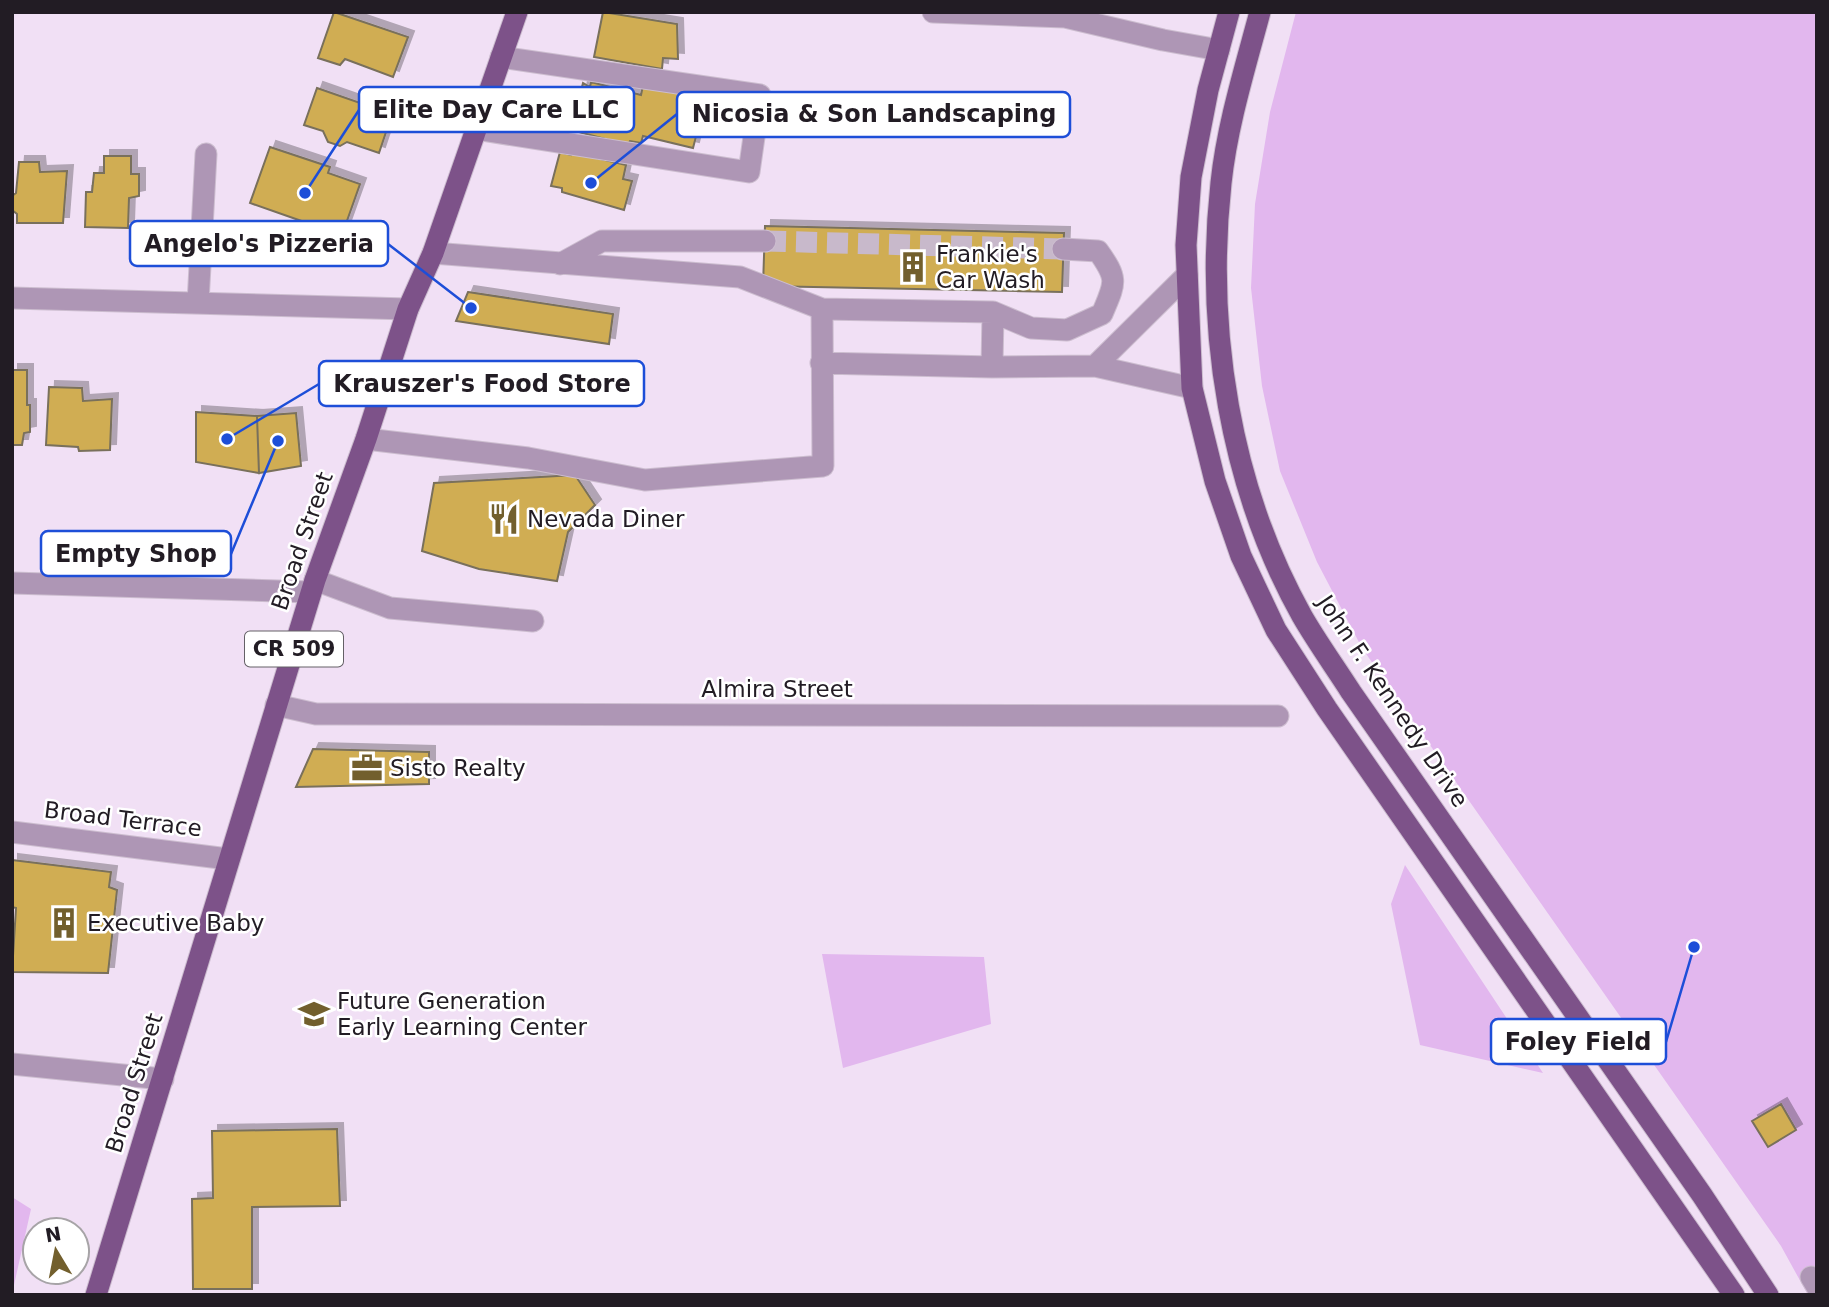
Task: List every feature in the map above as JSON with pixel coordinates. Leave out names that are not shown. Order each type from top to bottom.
[{"type":"main road","name":"Broad Street","points":[[96,1295],[313,586],[366,439],[408,309],[433,253],[517,12]]},
{"type":"main road","points":[[1229,12],[1208,90],[1191,177],[1186,245],[1192,388],[1219,494],[1241,556],[1276,630],[1326,709],[1734,1295]]},
{"type":"main road","name":"John F. Kennedy Drive","points":[[1259,12],[1237,97],[1221,181],[1216,246],[1218,328],[1225,398],[1244,472],[1269,545],[1302,615],[1351,692],[1702,1195],[1768,1295]]},
{"type":"street","points":[[933,12],[1065,17],[1219,50]]},
{"type":"street","points":[[475,129],[748,172],[760,95],[501,57]]},
{"type":"street","points":[[198,303],[206,154]]},
{"type":"street","points":[[560,264],[603,241],[765,241]]},
{"type":"street","points":[[433,253],[740,277],[822,309],[992,312],[1031,328],[1067,330],[1102,314],[1114,287],[1111,269],[1098,251],[1063,249]]},
{"type":"street","points":[[1095,366],[1187,275]]},
{"type":"street","points":[[12,298],[408,309]]},
{"type":"street","points":[[366,439],[528,458],[645,480],[822,466],[822,309]]},
{"type":"street","points":[[992,312],[992,367]]},
{"type":"street","points":[[821,363],[992,367],[1095,366],[1192,388]]},
{"type":"street","points":[[12,583],[313,586],[390,608],[533,621]]},
{"type":"street","name":"Almira Street","points":[[276,705],[316,714],[1278,716]]},
{"type":"street","name":"Broad Terrace","points":[[12,832],[228,859]]},
{"type":"street","points":[[12,1064],[163,1079]]},
{"type":"shaded area","points":[[1296,12],[1817,12],[1817,1295],[1808,1295],[1781,1246],[1362,648],[1317,562],[1280,471],[1262,386],[1251,288],[1255,204],[1270,112]]},
{"type":"shaded area","points":[[1405,865],[1543,1073],[1420,1045],[1391,904]]},
{"type":"shaded area","points":[[822,954],[984,957],[991,1024],[843,1068]]},
{"type":"shaded area","points":[[12,1197],[31,1209],[29,1216],[21,1216],[21,1254],[12,1294]]},
{"type":"building","points":[[334,12],[408,37],[393,77],[345,59],[340,65],[318,58]]},
{"type":"building","points":[[603,12],[677,24],[678,59],[663,58],[662,69],[594,57]]},
{"type":"building","points":[[644,81],[706,98],[693,148],[643,136],[641,143],[630,141],[628,145],[571,130],[583,83],[590,87],[591,82],[641,95]]},
{"type":"building","points":[[317,88],[392,114],[379,153],[347,142],[340,146],[328,142],[323,131],[304,125]]},
{"type":"building","points":[[270,147],[330,167],[328,173],[360,184],[343,232],[328,226],[322,243],[306,237],[310,224],[250,203]]},
{"type":"building","points":[[560,152],[571,155],[572,152],[626,165],[623,179],[632,181],[624,210],[562,192],[562,188],[551,186]]},
{"type":"building","points":[[104,156],[131,156],[131,174],[139,174],[139,196],[129,198],[128,228],[85,227],[86,192],[92,192],[94,173],[104,173]]},
{"type":"building","points":[[19,162],[39,162],[40,172],[67,171],[63,223],[17,223],[17,214],[12,210],[12,196],[16,193]]},
{"type":"building","name":"Frankie's Car Wash","points":[[765,226],[1064,233],[1062,292],[763,286]]},
{"type":"building","points":[[468,292],[613,314],[609,344],[456,321]]},
{"type":"building","points":[[12,370],[27,370],[30,432],[24,433],[22,445],[12,445]]},
{"type":"building","points":[[49,387],[82,388],[83,401],[112,399],[110,450],[79,451],[78,447],[46,445]]},
{"type":"building","points":[[196,412],[257,416],[259,473],[196,462]]},
{"type":"building","points":[[296,413],[301,466],[259,473],[257,416]]},
{"type":"building","name":"Nevada Diner","points":[[575,475],[595,505],[568,532],[557,581],[479,569],[422,551],[434,483]]},
{"type":"building","name":"Sisto Realty","points":[[313,749],[429,752],[429,784],[296,787]]},
{"type":"building","name":"Executive Baby","points":[[12,860],[111,872],[109,887],[117,890],[108,973],[12,972],[16,908],[12,907]]},
{"type":"building","points":[[1781,1104],[1796,1130],[1768,1147],[1752,1121]]},
{"type":"building","points":[[337,1129],[340,1206],[252,1207],[252,1289],[193,1289],[192,1199],[213,1198],[212,1131]]},
{"type":"tunnel","points":[[765,241],[1063,249]]},
{"type":"place","name":"Nicosia & Son Landscaping","points":[[591,183]]},
{"type":"place","name":"Elite Day Care LLC","points":[[305,193]]},
{"type":"place","name":"Frankie's Car Wash","points":[[913,267]]},
{"type":"place","name":"Angelo's Pizzeria","points":[[471,308]]},
{"type":"place","name":"Krauszer's Food Store","points":[[227,439]]},
{"type":"place","name":"Empty Shop","points":[[278,441]]},
{"type":"place","name":"Nevada Diner","points":[[504,519]]},
{"type":"place","name":"Sisto Realty","points":[[367,768]]},
{"type":"place","name":"Executive Baby","points":[[64,923]]},
{"type":"place","name":"Foley Field","points":[[1694,947]]},
{"type":"place","name":"Future Generation Early Learning Center","points":[[314,1014]]}]
